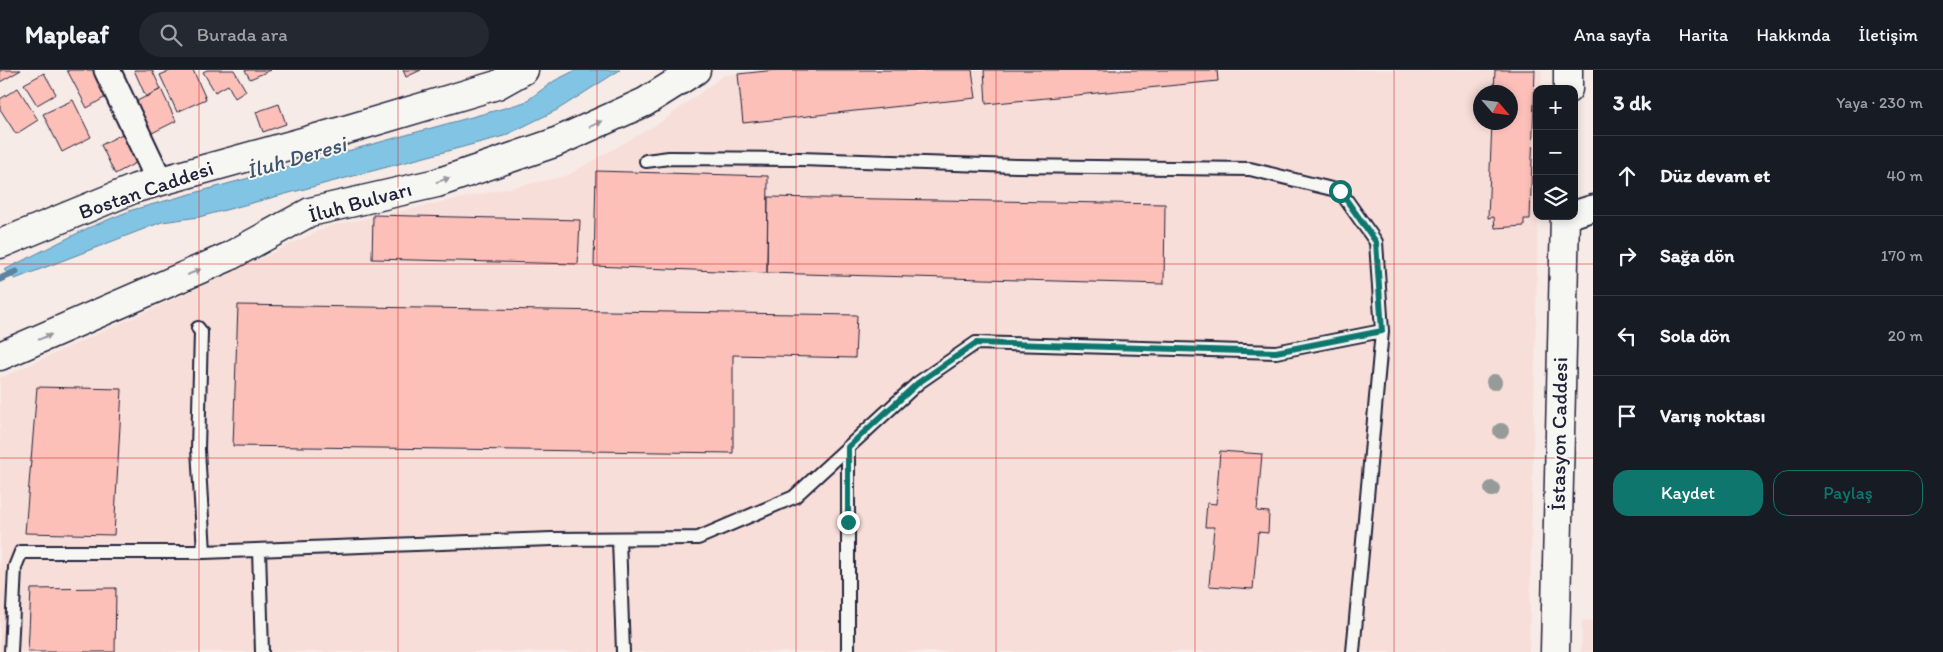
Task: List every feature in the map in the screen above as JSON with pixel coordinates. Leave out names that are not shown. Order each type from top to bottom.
[{"type":"street","points":[[106,70],[160,182]]},
{"type":"street","name":"Bostan Caddesi","points":[[0,244],[136,188],[342,131],[493,77],[524,70]]},
{"type":"street","name":"İluh Bulvarı","points":[[0,356],[228,257],[310,212],[437,183],[554,143],[645,102],[696,70]]},
{"type":"street","points":[[1568,70],[1568,85]]},
{"type":"street","points":[[1578,213],[1593,208]]},
{"type":"street","name":"İstasyon Caddesi","points":[[1554,652],[1565,220]]},
{"type":"lane","points":[[646,161],[669,158],[800,159],[1017,166],[1250,169],[1340,191],[1376,242],[1382,331],[1353,652]]},
{"type":"lane","points":[[198,328],[201,332],[198,449],[204,552]]},
{"type":"lane","points":[[11,652],[14,567],[21,552],[204,552],[698,538],[794,497],[918,383],[976,343],[1276,352],[1382,331]]},
{"type":"lane","points":[[848,447],[848,652]]},
{"type":"lane","points":[[620,539],[623,652]]},
{"type":"lane","points":[[259,550],[262,652]]},
{"type":"shaded area","points":[[776,70],[1542,70],[1541,85],[1533,85],[1533,220],[1538,220],[1529,652],[0,652],[0,378],[329,226],[566,176],[661,122],[724,75]]},
{"type":"shaded area","points":[[1582,620],[1593,621],[1593,652],[1581,652]]},
{"type":"water","points":[[576,70],[620,70],[557,110],[504,136],[199,217],[162,222],[15,279],[4,270],[88,228],[132,210],[525,102],[554,81]]},
{"type":"building","points":[[0,70],[21,70],[0,82]]},
{"type":"building","points":[[67,70],[96,70],[109,95],[87,108]]},
{"type":"building","points":[[134,70],[152,70],[161,89],[146,97]]},
{"type":"building","points":[[172,70],[193,70],[206,99],[177,112],[160,75]]},
{"type":"building","points":[[207,70],[234,70],[246,91],[235,98],[228,85],[215,92],[203,72]]},
{"type":"building","points":[[245,70],[271,70],[250,79]]},
{"type":"building","points":[[403,70],[421,70],[406,77]]},
{"type":"building","points":[[776,70],[972,70],[976,98],[743,123],[738,74]]},
{"type":"building","points":[[984,70],[1217,70],[1218,81],[986,104]]},
{"type":"building","points":[[1495,70],[1535,70],[1530,219],[1524,219],[1524,226],[1495,228],[1494,217],[1488,218],[1492,130],[1518,130],[1518,85],[1494,85]]},
{"type":"building","points":[[44,73],[56,94],[37,105],[24,84]]},
{"type":"building","points":[[18,88],[38,120],[16,134],[0,109],[0,99]]},
{"type":"building","points":[[161,89],[176,121],[150,134],[135,102]]},
{"type":"building","points":[[73,100],[91,137],[62,152],[43,114]]},
{"type":"building","points":[[279,104],[286,124],[263,132],[256,112]]},
{"type":"building","points":[[128,131],[143,159],[115,174],[101,145]]},
{"type":"building","points":[[596,171],[768,176],[767,273],[594,266]]},
{"type":"building","points":[[768,197],[1165,204],[1164,284],[767,273]]},
{"type":"building","points":[[373,215],[580,220],[578,264],[372,259]]},
{"type":"building","points":[[238,305],[857,315],[855,358],[733,355],[733,453],[233,446]]},
{"type":"building","points":[[37,387],[122,389],[114,535],[25,533]]},
{"type":"building","points":[[1220,451],[1262,454],[1257,511],[1269,512],[1268,533],[1258,532],[1253,589],[1209,586],[1214,527],[1205,527],[1207,503],[1216,504]]},
{"type":"building","points":[[116,588],[115,652],[28,652],[31,589]]},
{"type":"waterway","name":"İluh Deresi","points":[[0,279],[16,272]]},
{"type":"route","points":[[848,522],[848,447],[918,383],[976,343],[1276,352],[1382,331],[1376,242],[1340,191]]}]
